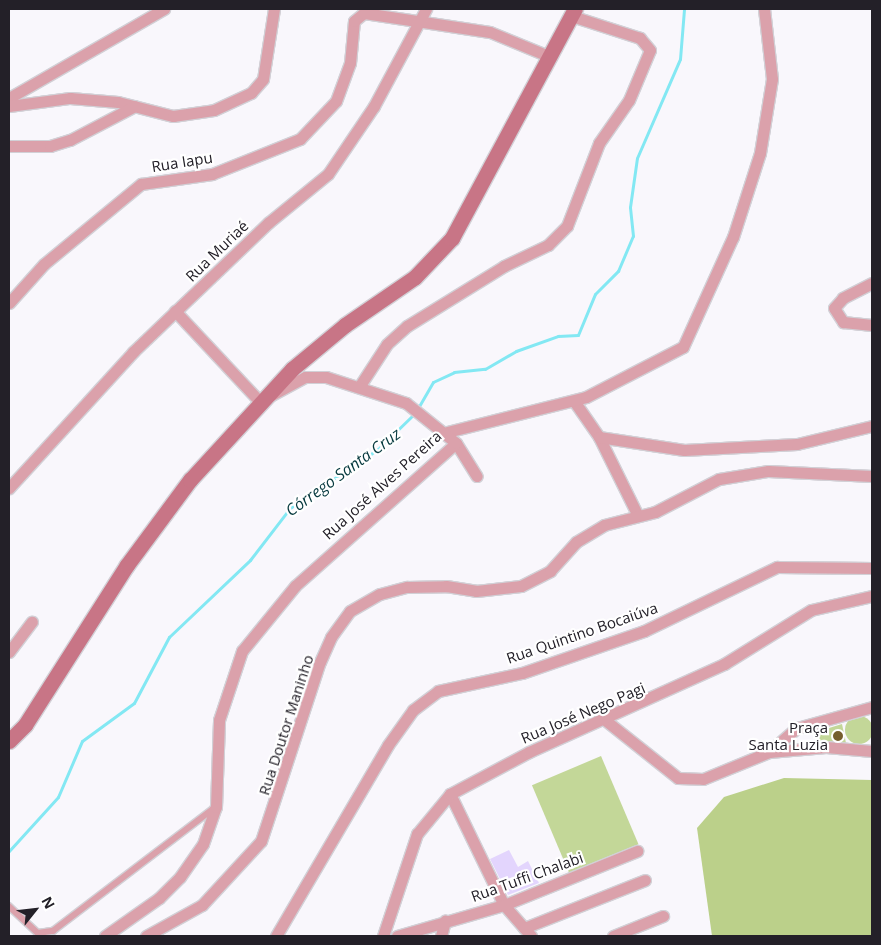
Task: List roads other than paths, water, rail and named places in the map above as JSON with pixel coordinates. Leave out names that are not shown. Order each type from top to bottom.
[{"type":"street","points":[[9,98],[164,9]]},
{"type":"street","points":[[9,106],[70,98],[135,106],[157,114],[189,116],[214,110],[251,93],[268,65],[274,9]]},
{"type":"street","name":"Rua José Alves Pereira","points":[[105,936],[180,877],[203,844],[216,807],[219,720],[242,651],[295,586],[456,443],[447,432],[574,401],[662,360],[683,346],[690,336],[733,237],[760,153],[772,79],[764,9]]},
{"type":"street","name":"Rua Iapu","points":[[9,303],[44,264],[141,184],[212,174],[300,140],[323,118],[343,86],[354,27],[364,13],[410,13]]},
{"type":"street","points":[[410,13],[425,14],[490,32],[551,57]]},
{"type":"street","points":[[9,741],[25,725],[167,510],[263,401],[326,340],[415,276],[452,238],[574,13],[640,38],[650,50],[629,100],[599,143],[567,226],[548,245],[504,266],[407,326],[387,344],[359,387]]},
{"type":"street","name":"Rua Muriaé","points":[[9,488],[94,392],[175,311],[268,222],[328,174],[353,140],[425,14]]},
{"type":"street","points":[[9,146],[50,146],[70,140],[135,106]]},
{"type":"street","points":[[872,283],[843,298],[834,308],[834,315],[843,322],[872,325]]},
{"type":"street","points":[[175,311],[263,401]]},
{"type":"street","points":[[263,401],[313,375],[359,387],[406,403],[447,432]]},
{"type":"street","points":[[574,401],[599,438],[638,516]]},
{"type":"street","points":[[599,438],[684,450],[797,444],[872,426]]},
{"type":"street","points":[[456,443],[478,476]]},
{"type":"street","name":"Rua Doutor Maninho","points":[[146,936],[202,905],[262,842],[320,662],[331,636],[350,611],[380,594],[407,587],[446,586],[476,592],[521,586],[550,571],[576,542],[597,529],[655,512],[719,479],[768,471],[872,476]]},
{"type":"street","name":"Rua Quintino Bocaiúva","points":[[276,936],[388,745],[413,710],[438,691],[522,673],[644,631],[777,567],[872,568]]},
{"type":"street","name":"Rua José Nego Pagi","points":[[383,936],[417,834],[450,794],[487,773],[724,664],[811,610],[872,596]]},
{"type":"street","points":[[9,652],[32,622]]},
{"type":"street","points":[[769,752],[797,728],[872,707]]},
{"type":"street","points":[[605,720],[678,778],[703,779],[769,752],[826,747],[872,751]]},
{"type":"street","points":[[450,794],[504,904],[528,932],[645,880]]},
{"type":"street","name":"Rua Tuffi Chalabi","points":[[397,936],[504,904],[637,851]]},
{"type":"street","points":[[613,936],[663,916]]},
{"type":"street","points":[[442,936],[444,921]]},
{"type":"lane","points":[[9,906],[38,933],[53,931],[216,807]]},
{"type":"waterway","name":"Córrego Santa Cruz","points":[[418,408],[433,382],[454,372],[485,369],[516,351],[558,336],[578,335],[595,294],[618,271],[633,236],[630,207],[637,158],[680,59],[684,9]]},
{"type":"waterway","name":"Córrego Santa Cruz","points":[[9,851],[58,797],[82,741],[134,703],[169,637],[250,560],[290,508],[378,449],[415,413]]},
{"type":"place","name":"Praça Santa Luzia","points":[[838,736]]}]
